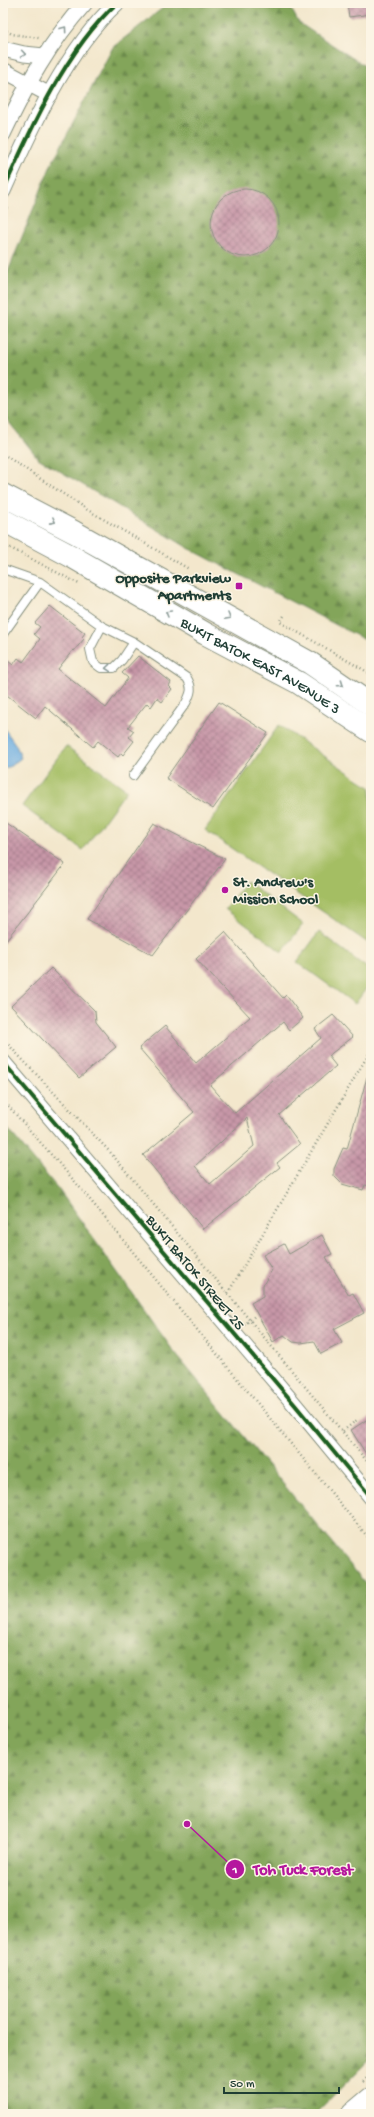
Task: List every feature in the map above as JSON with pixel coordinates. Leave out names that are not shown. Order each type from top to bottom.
[{"type":"main road","name":"BUKIT BATOK EAST AVENUE 3","points":[[3,495],[74,532],[310,663],[371,705]]},
{"type":"main road","name":"BUKIT BATOK EAST AVENUE 3","points":[[3,520],[71,556],[206,634],[299,683],[371,731]]},
{"type":"main road","points":[[352,2114],[371,2098]]},
{"type":"street","points":[[3,134],[27,83],[44,56],[85,3]]},
{"type":"street","points":[[3,191],[24,143],[50,95],[82,44],[117,3]]},
{"type":"street","points":[[3,49],[24,54],[44,56]]},
{"type":"street","points":[[3,70],[50,95]]},
{"type":"street","name":"BUKIT BATOK STREET 25","points":[[3,1062],[295,1405],[371,1498]]},
{"type":"lane","points":[[3,569],[40,582],[102,626],[134,642],[187,678],[192,686],[191,693],[186,703],[132,776]]},
{"type":"lane","points":[[3,634],[40,582]]},
{"type":"lane","points":[[102,626],[90,649],[93,662],[101,668],[114,668],[122,660],[134,642]]},
{"type":"path","points":[[3,29],[12,34],[33,38],[45,38]]},
{"type":"path","points":[[3,454],[86,509],[189,569]]},
{"type":"path","points":[[284,616],[280,622],[371,674]]},
{"type":"path","points":[[3,1039],[110,1152],[343,1430],[371,1466]]},
{"type":"path","points":[[228,1293],[371,1050]]},
{"type":"path","points":[[3,1100],[77,1184],[371,1541]]},
{"type":"path","points":[[250,1320],[256,1315]]},
{"type":"path","points":[[343,1430],[358,1419]]},
{"type":"green space","points":[[169,3],[288,3],[299,23],[371,70],[371,643],[190,549],[38,458],[3,415],[3,284],[51,165],[113,47]]},
{"type":"green space","points":[[279,725],[371,788],[371,945],[205,830]]},
{"type":"green space","points":[[66,746],[127,790],[83,850],[22,806]]},
{"type":"green space","points":[[246,881],[303,924],[282,952],[225,909]]},
{"type":"green space","points":[[319,932],[371,971],[371,982],[355,1004],[297,962]]},
{"type":"green space","points":[[3,1123],[59,1190],[174,1352],[371,1590],[371,2058],[315,2114],[3,2114]]},
{"type":"water","points":[[3,727],[16,745],[21,758],[9,767],[3,768]]},
{"type":"building","points":[[347,3],[371,3],[371,14],[349,17]]},
{"type":"building","points":[[245,189],[258,192],[269,199],[276,210],[279,223],[276,236],[269,247],[258,254],[245,257],[232,254],[221,247],[214,236],[211,223],[214,210],[221,199],[232,192]]},
{"type":"building","points":[[50,606],[85,633],[82,637],[84,639],[58,669],[106,708],[128,678],[122,673],[138,656],[171,682],[169,686],[172,689],[162,702],[157,698],[151,707],[147,703],[128,727],[134,731],[129,737],[134,741],[123,755],[121,753],[118,757],[98,741],[93,747],[45,706],[36,718],[3,692],[3,657],[13,665],[18,658],[23,662],[40,639],[34,634],[40,627],[35,623]]},
{"type":"building","points":[[219,702],[268,733],[213,809],[166,778]]},
{"type":"building","points":[[3,821],[65,864],[3,944]]},
{"type":"building","points":[[154,823],[225,859],[153,955],[87,919]]},
{"type":"building","points":[[225,932],[283,998],[286,995],[303,1018],[289,1030],[283,1022],[210,1085],[235,1113],[321,1038],[315,1029],[333,1015],[353,1037],[328,1056],[336,1066],[279,1115],[300,1144],[277,1163],[280,1167],[203,1229],[143,1155],[194,1112],[139,1048],[165,1026],[196,1063],[250,1017],[196,959]],"holes":[[[247,1118],[254,1146],[210,1184],[195,1166]]]},
{"type":"building","points":[[51,968],[95,1011],[96,1022],[116,1047],[79,1078],[11,1006]]},
{"type":"building","points":[[367,1077],[371,1077],[371,1186],[365,1185],[363,1190],[342,1184],[334,1176],[334,1169],[343,1148],[347,1149]]},
{"type":"building","points":[[322,1235],[332,1254],[326,1257],[349,1295],[353,1293],[364,1313],[334,1329],[342,1343],[321,1354],[314,1341],[301,1343],[293,1342],[284,1335],[273,1342],[251,1303],[263,1296],[263,1285],[272,1270],[263,1255],[284,1244],[289,1254]]},
{"type":"building","points":[[371,1417],[371,1462],[351,1430]]},
{"type":"cycle path","points":[[3,191],[25,142],[51,91],[66,66],[99,21],[117,3]]},
{"type":"cycle path","points":[[3,1062],[295,1405],[371,1497]]},
{"type":"place","name":"Opposite Parkview Apartments","points":[[239,586]]},
{"type":"place","name":"St. Andrew's Mission School","points":[[225,890]]},
{"type":"place","name":"Toh Tuck Forest","points":[[187,1824]]}]
